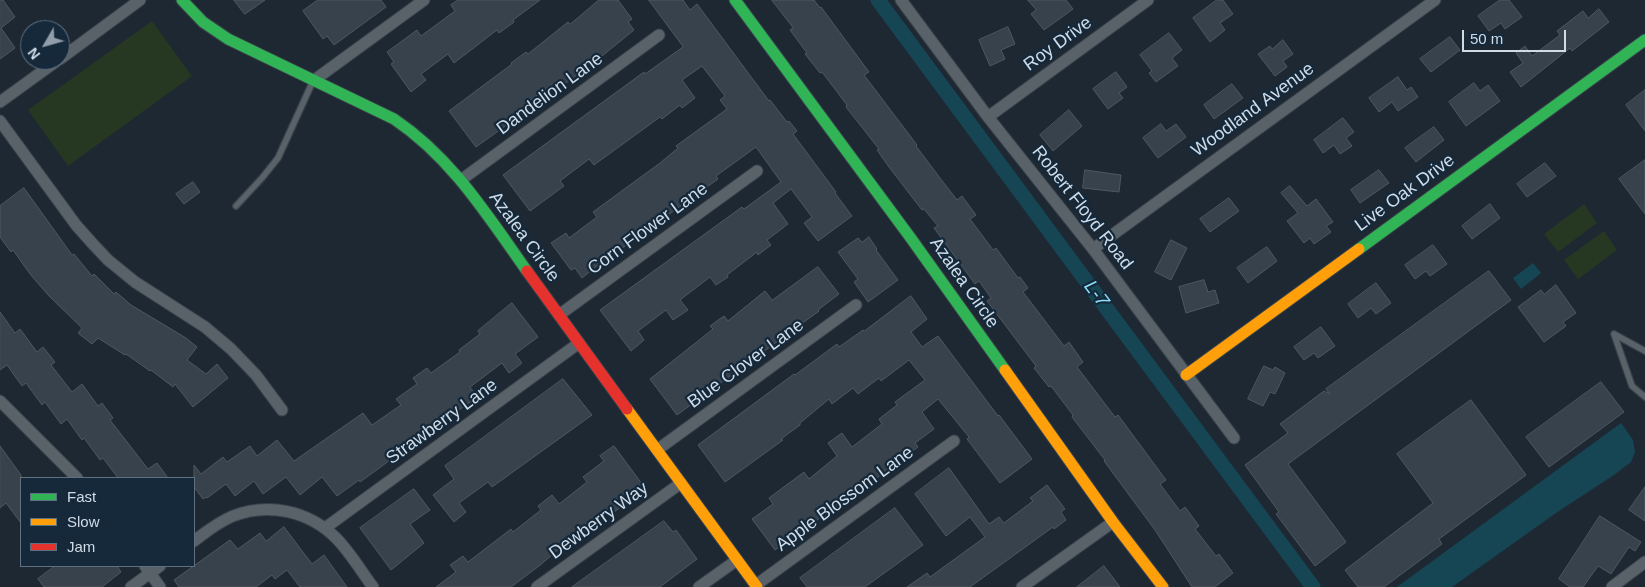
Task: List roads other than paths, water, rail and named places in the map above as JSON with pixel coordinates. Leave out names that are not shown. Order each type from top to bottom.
[{"type":"street","points":[[70,51],[140,0]]},
{"type":"street","name":"Azalea Circle","points":[[182,0],[192,13],[228,40],[394,119],[434,149],[460,180],[756,586]]},
{"type":"street","points":[[314,80],[424,0]]},
{"type":"street","name":"Azalea Circle","points":[[735,0],[910,237],[1113,522],[1163,587]]},
{"type":"street","name":"Robert Floyd Road","points":[[901,0],[988,117],[1093,249],[1234,438]]},
{"type":"street","name":"Roy Drive","points":[[988,117],[1148,0]]},
{"type":"street","name":"Woodland Avenue","points":[[1093,249],[1434,0]]},
{"type":"street","name":"Dandelion Lane","points":[[460,180],[659,35]]},
{"type":"street","name":"Live Oak Drive","points":[[1186,375],[1645,40]]},
{"type":"street","points":[[0,102],[44,70]]},
{"type":"street","points":[[0,121],[76,225],[108,260],[135,282],[204,327],[231,350],[256,375],[282,410]]},
{"type":"street","name":"Corn Flower Lane","points":[[559,315],[757,170]]},
{"type":"street","name":"Blue Clover Lane","points":[[657,450],[856,306]]},
{"type":"street","name":"Strawberry Lane","points":[[325,528],[579,343]]},
{"type":"street","points":[[0,401],[76,477]]},
{"type":"street","name":"Apple Blossom Lane","points":[[756,586],[954,440]]},
{"type":"street","name":"Dewberry Way","points":[[537,587],[681,483]]},
{"type":"street","points":[[195,540],[223,521],[254,510],[287,511],[308,518],[325,528],[344,546],[373,587]]},
{"type":"street","points":[[1022,587],[1113,522]]},
{"type":"street","points":[[700,587],[737,560]]},
{"type":"street","points":[[1612,587],[1645,562]]},
{"type":"street","points":[[131,587],[152,568],[160,587]]},
{"type":"lane","points":[[236,206],[278,158],[314,80]]},
{"type":"lane","points":[[1645,351],[1614,334],[1632,386],[1645,397]]},
{"type":"water","points":[[1533,263],[1541,273],[1521,289],[1513,278]]},
{"type":"water","points":[[1621,423],[1633,440],[1635,452],[1631,462],[1614,475],[1556,513],[1452,587],[1397,587]]},
{"type":"waterway","name":"L-7","points":[[878,0],[1313,587]]}]
